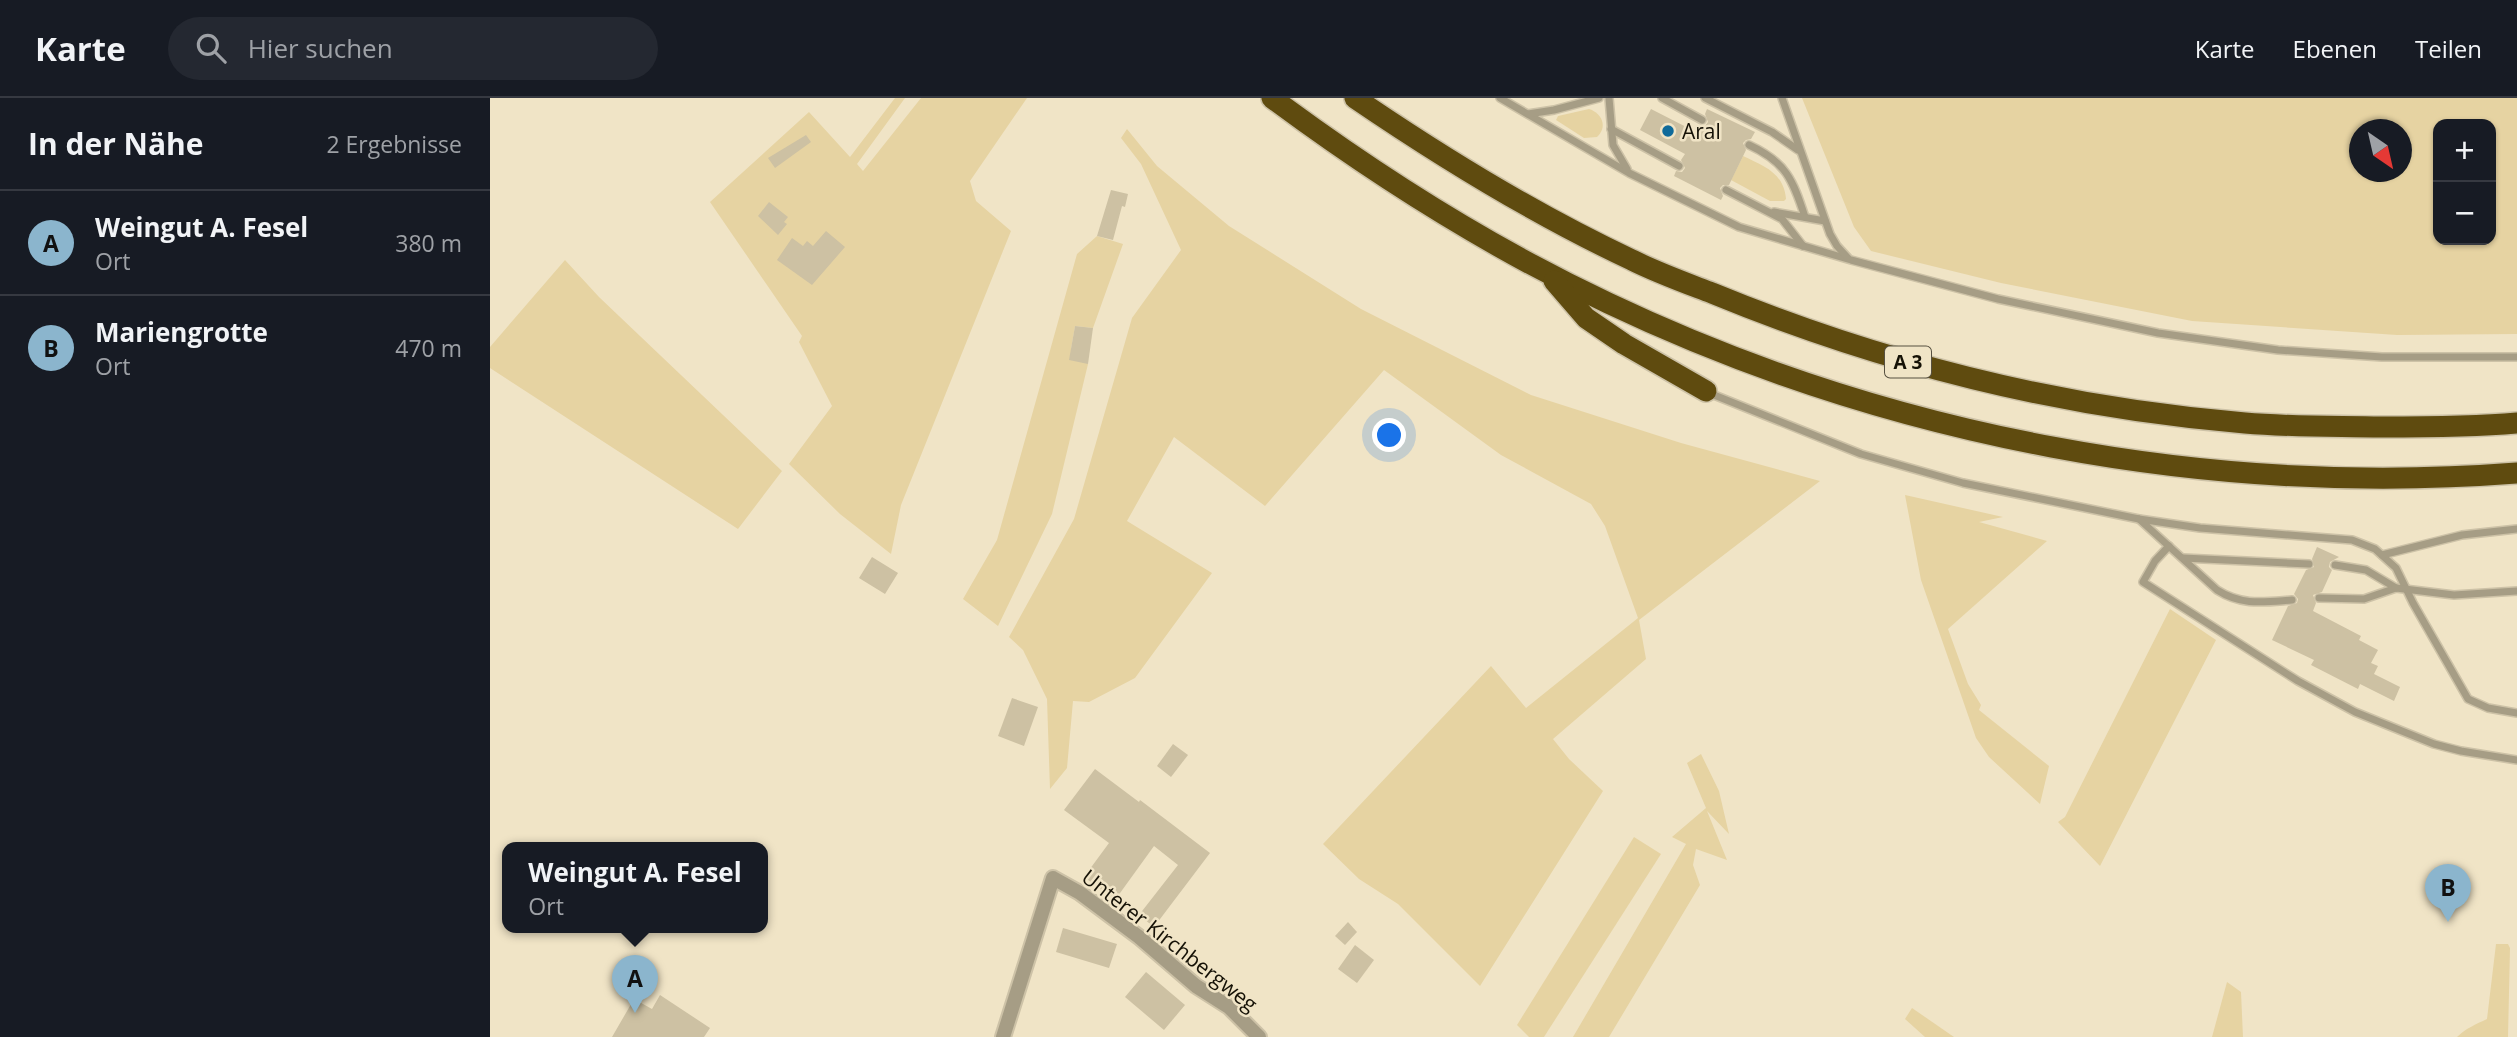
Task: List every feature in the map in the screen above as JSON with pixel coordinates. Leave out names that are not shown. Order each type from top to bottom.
[{"type":"highway","name":"A 3","points":[[1272,98],[1428,205],[1546,272],[1607,303],[1693,341],[1777,373],[1944,424],[2129,460],[2286,475],[2469,477],[2517,473]]},
{"type":"highway","name":"A 3","points":[[1355,98],[1419,142],[1492,185],[1633,261],[1775,319],[1941,371],[2020,390],[2136,411],[2246,423],[2474,427],[2517,423]]},
{"type":"highway","points":[[1546,272],[1586,318],[1624,344],[1706,391]]},
{"type":"street","name":"Unterer Kirchbergweg","points":[[1003,1037],[1053,878],[1080,892],[1139,937],[1196,986],[1229,1007],[1259,1037]]},
{"type":"lane","points":[[1500,98],[1629,173],[1739,226],[1851,260],[1997,299],[2202,340],[2278,351],[2382,357],[2517,357]]},
{"type":"lane","points":[[1528,114],[1599,98]]},
{"type":"lane","points":[[1609,98],[1613,145],[1629,173]]},
{"type":"lane","points":[[1662,98],[1702,120]]},
{"type":"lane","points":[[1705,98],[1772,132],[1799,150]]},
{"type":"lane","points":[[1782,98],[1825,221],[1837,246],[1851,260]]},
{"type":"lane","points":[[1611,129],[1679,166]]},
{"type":"lane","points":[[1749,145],[1772,157],[1783,167],[1793,184],[1805,217]]},
{"type":"lane","points":[[1726,190],[1771,212],[1788,226],[1803,246]]},
{"type":"lane","points":[[1771,212],[1825,221]]},
{"type":"lane","points":[[1706,391],[1861,454],[1964,483],[2139,519],[2239,532],[2352,540],[2365,544],[2396,568],[2468,699],[2488,708],[2517,713]]},
{"type":"lane","points":[[2139,519],[2229,598],[2249,603],[2292,600]]},
{"type":"lane","points":[[2382,555],[2462,535],[2517,529]]},
{"type":"lane","points":[[2169,546],[2155,561],[2143,582],[2298,681],[2355,712],[2434,744],[2517,760]]},
{"type":"lane","points":[[2183,558],[2309,564]]},
{"type":"lane","points":[[2335,565],[2367,570],[2396,588]]},
{"type":"lane","points":[[2319,598],[2364,599],[2396,588],[2455,595],[2517,592]]},
{"type":"shaded area","points":[[895,98],[905,98],[857,164],[863,171],[921,98],[1027,98],[970,181],[976,201],[1011,231],[901,505],[891,554],[840,514],[789,464],[832,406],[799,342],[802,336],[710,202],[809,112],[850,157]]},
{"type":"shaded area","points":[[1802,98],[2517,98],[2517,334],[2397,335],[2192,321],[2001,283],[1871,251],[1854,227]]},
{"type":"shaded area","points":[[1589,109],[1602,121],[1602,129],[1597,137],[1584,138],[1556,120],[1558,116]]},
{"type":"shaded area","points":[[1127,129],[1157,166],[1229,226],[1361,309],[1531,395],[1681,443],[1820,481],[1639,620],[1646,659],[1553,739],[1569,759],[1603,791],[1480,986],[1398,904],[1359,879],[1323,844],[1491,666],[1526,708],[1638,618],[1605,526],[1591,504],[1501,455],[1384,370],[1265,506],[1174,437],[1127,521],[1212,573],[1135,678],[1089,702],[1073,701],[1067,768],[1050,789],[1047,699],[1023,650],[1009,637],[1074,519],[1132,318],[1181,250],[1141,164],[1121,138]]},
{"type":"shaded area","points":[[1743,156],[1772,171],[1784,190],[1784,201],[1770,201],[1731,180]]},
{"type":"shaded area","points":[[1097,236],[1123,244],[1093,328],[1075,326],[1071,349],[1088,364],[1052,514],[998,626],[963,599],[997,540],[1077,254]]},
{"type":"shaded area","points":[[565,260],[599,297],[782,471],[738,529],[490,368],[490,347]]},
{"type":"shaded area","points":[[1905,495],[2003,517],[1979,522],[2047,541],[1948,629],[1968,684],[1981,705],[1979,710],[2049,766],[2040,804],[1989,757],[1976,738],[1921,580]]},
{"type":"shaded area","points":[[2170,609],[2216,640],[2100,866],[2058,822],[2065,817]]},
{"type":"shaded area","points":[[1701,754],[1719,791],[1729,834],[1707,811],[1727,860],[1696,849],[1693,865],[1700,885],[1609,1037],[1573,1037],[1686,844],[1672,837],[1706,808],[1687,763]]},
{"type":"shaded area","points":[[1634,837],[1661,854],[1544,1037],[1529,1037],[1517,1025]]},
{"type":"shaded area","points":[[2496,944],[2508,944],[2510,948],[2508,1037],[2457,1037],[2487,1019]]},
{"type":"shaded area","points":[[2227,982],[2241,992],[2243,1037],[2212,1037]]},
{"type":"shaded area","points":[[1912,1008],[1954,1037],[1925,1037],[1905,1019]]},
{"type":"building","points":[[1651,109],[1696,132],[1699,125],[1705,126],[1708,122],[1705,114],[1707,109],[1755,132],[1751,139],[1743,143],[1746,150],[1729,185],[1720,188],[1723,196],[1721,200],[1674,176],[1676,171],[1682,172],[1685,168],[1681,160],[1685,154],[1640,130]]},
{"type":"building","points":[[806,135],[811,142],[775,168],[768,158]]},
{"type":"building","points":[[1111,190],[1128,194],[1113,240],[1097,236]]},
{"type":"building","points":[[769,202],[788,217],[784,222],[787,224],[778,235],[758,216]]},
{"type":"building","points":[[826,231],[845,247],[812,285],[777,260],[792,238],[803,246],[807,241],[813,246]]},
{"type":"building","points":[[1075,326],[1093,328],[1088,364],[1069,360]]},
{"type":"building","points":[[2317,547],[2339,557],[2330,562],[2329,567],[2332,570],[2322,592],[2313,595],[2316,603],[2313,611],[2361,636],[2359,640],[2378,650],[2371,663],[2378,666],[2374,674],[2400,687],[2394,701],[2360,684],[2358,689],[2311,665],[2314,660],[2272,640],[2288,606],[2297,603],[2298,599],[2294,594],[2306,570],[2314,567],[2312,559]]},
{"type":"building","points":[[872,557],[898,573],[885,594],[859,578]]},
{"type":"building","points":[[1012,698],[1038,707],[1024,746],[998,736]]},
{"type":"building","points":[[1173,744],[1188,755],[1171,777],[1157,766]]},
{"type":"building","points":[[1095,769],[1210,853],[1154,927],[1139,915],[1178,865],[1154,846],[1115,900],[1084,877],[1109,843],[1064,810]]},
{"type":"building","points":[[1348,922],[1357,932],[1345,945],[1335,936]]},
{"type":"building","points":[[1063,928],[1117,944],[1109,968],[1056,952]]},
{"type":"building","points":[[1355,945],[1374,960],[1357,983],[1338,969]]},
{"type":"building","points":[[1146,972],[1185,1005],[1164,1030],[1125,997]]},
{"type":"building","points":[[660,995],[710,1028],[704,1037],[612,1037],[634,999],[652,1009]]},
{"type":"place","name":"Aral","points":[[1668,131]]},
{"type":"place","name":"Mariengrotte","points":[[2448,922]]},
{"type":"place","name":"Weingut A. Fesel","points":[[635,1013]]}]
